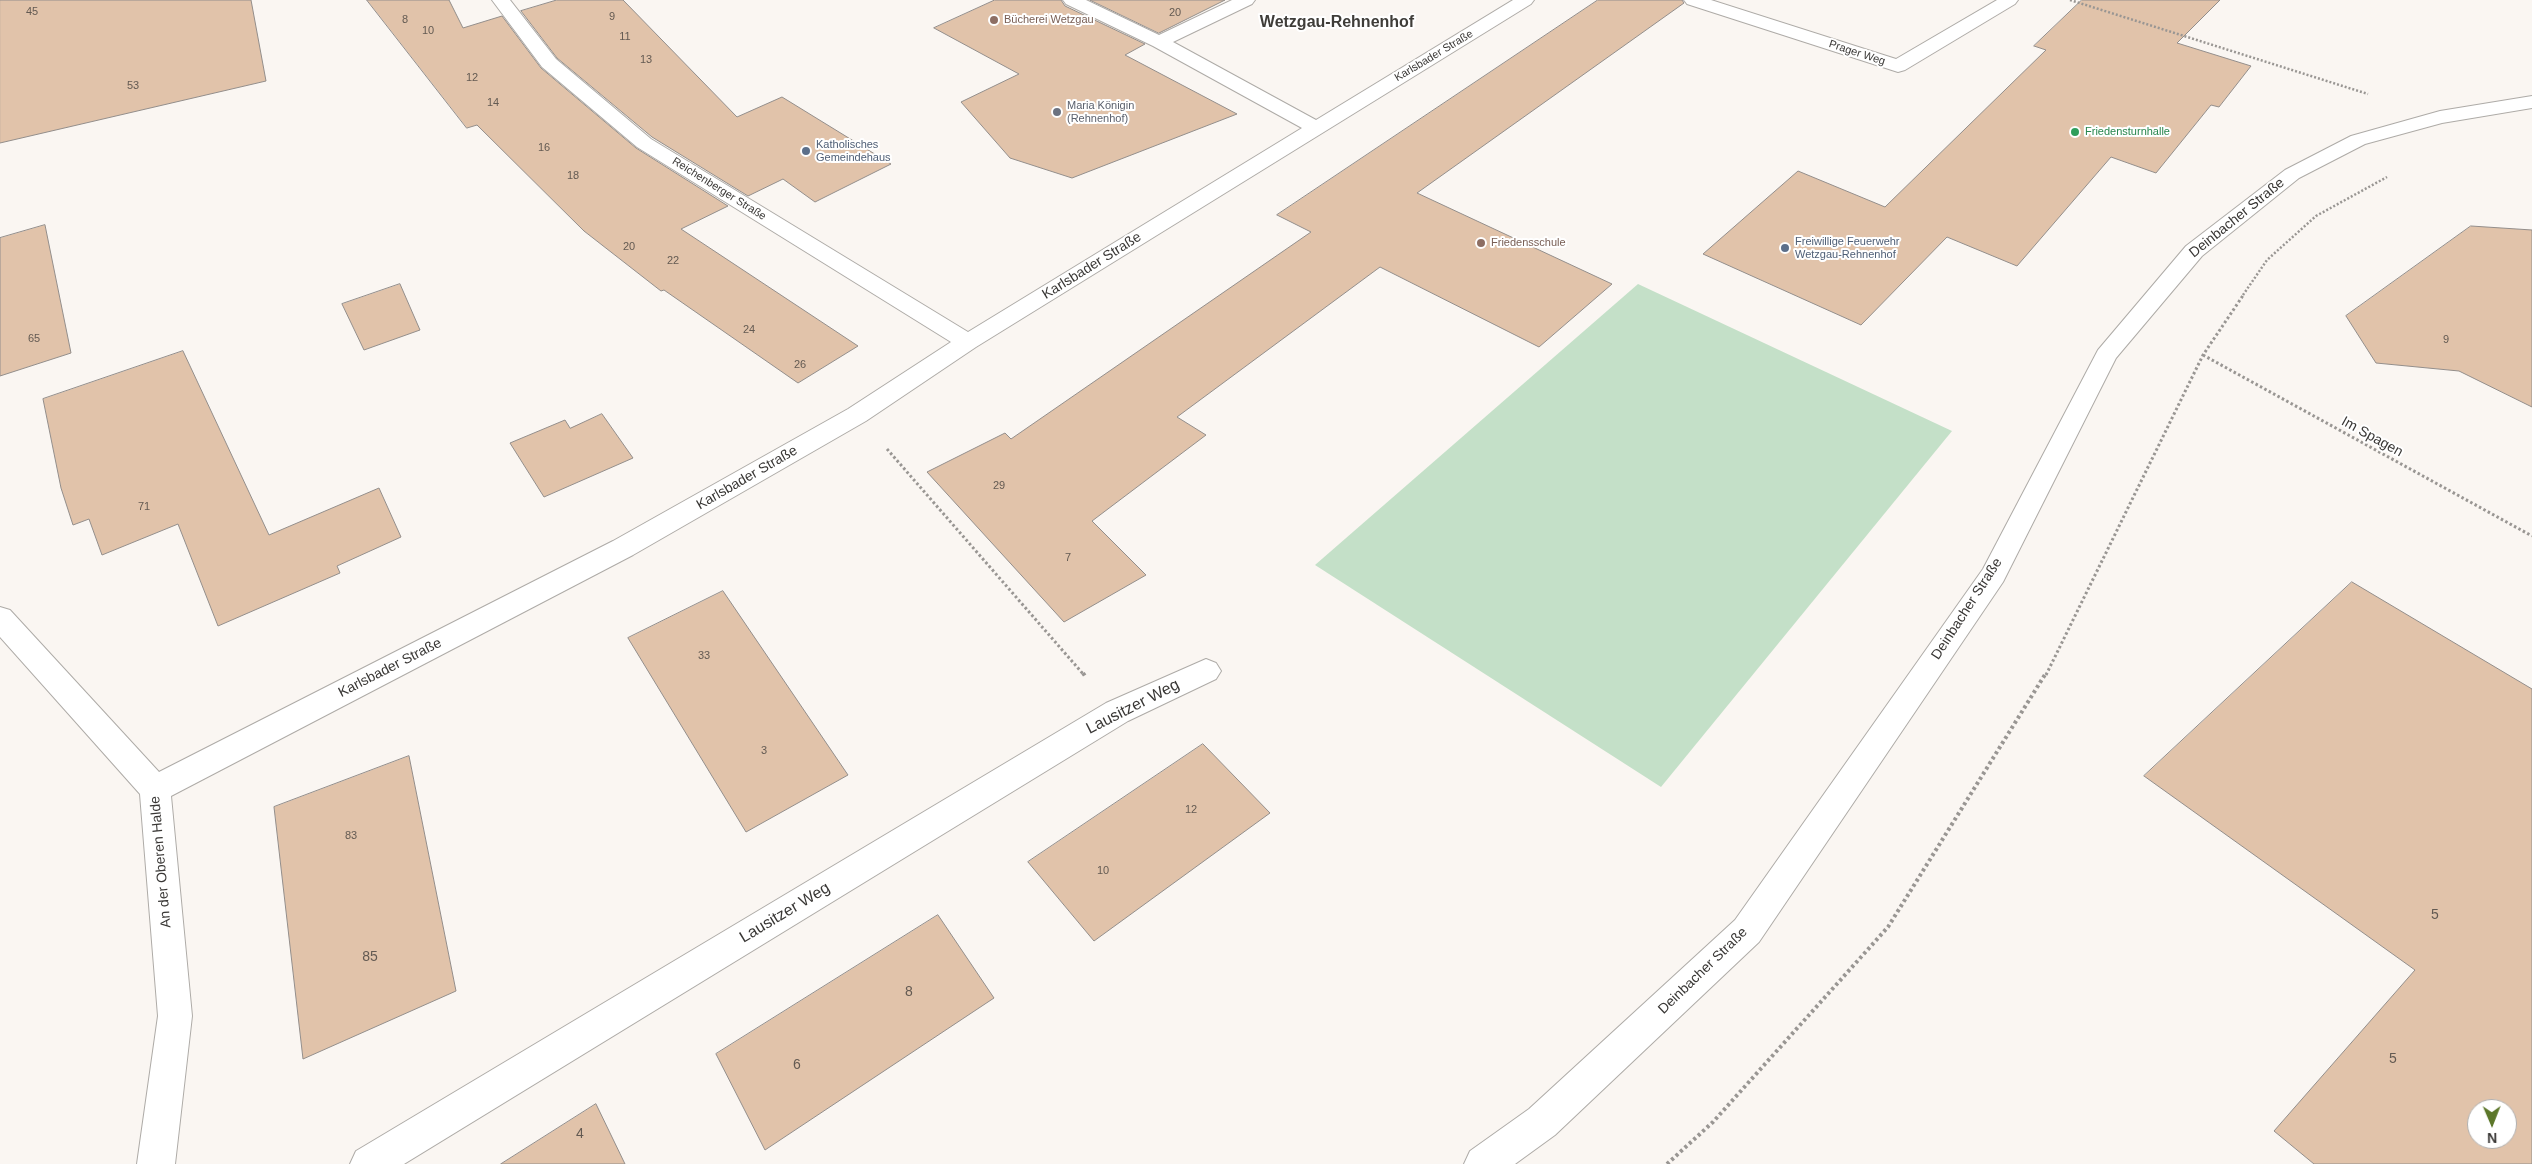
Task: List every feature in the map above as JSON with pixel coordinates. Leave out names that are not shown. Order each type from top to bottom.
[{"type":"street","name":"Reichenberger Straße","points":[[500,0],[549,62],[644,143],[968,342]]},
{"type":"street","points":[[1072,0],[1159,42],[1316,128]]},
{"type":"street","points":[[1159,42],[1246,0]]},
{"type":"street","name":"Karlsbader Straße","points":[[155,789],[623,548],[857,415],[968,342],[1525,0]]},
{"type":"street","name":"Prager Weg","points":[[1692,0],[1898,66],[2009,0]]},
{"type":"street","name":"Deinbacher Straße","points":[[1483,1164],[1542,1122],[1747,931],[1992,575],[2106,355],[2194,251],[2292,174],[2358,140],[2440,117],[2532,102]]},
{"type":"street","name":"An der Oberen Halde","points":[[0,618],[155,789],[175,1016],[156,1164]]},
{"type":"street","name":"Lausitzer Weg","points":[[369,1164],[1117,712],[1206,671]]},
{"type":"path","points":[[2070,0],[2440,117]]},
{"type":"path","points":[[1667,1164],[1713,1122],[1888,927],[2048,671],[2203,355],[2267,260],[2316,216],[2416,161],[2412,124]]},
{"type":"path","name":"Im Spagen","points":[[2203,355],[2532,536]]},
{"type":"path","points":[[857,415],[1117,712]]},
{"type":"green space","points":[[1638,284],[1952,431],[1661,787],[1315,565]]},
{"type":"building","points":[[0,0],[251,0],[266,81],[0,143]]},
{"type":"building","points":[[367,0],[449,0],[463,28],[502,16],[541,68],[636,148],[728,206],[681,229],[858,346],[798,383],[664,290],[661,291],[584,231],[477,125],[467,128]]},
{"type":"building","points":[[557,0],[623,0],[737,117],[782,97],[891,164],[815,202],[783,179],[748,196],[652,137],[557,58],[521,11]]},
{"type":"building","points":[[995,0],[1061,0],[1065,6],[1145,44],[1125,55],[1237,114],[1072,178],[1010,158],[961,102],[1019,74],[934,28]]},
{"type":"building","points":[[1090,0],[1225,0],[1159,33]]},
{"type":"building","name":"Friedensschule","points":[[1598,0],[1682,0],[1684,3],[1417,193],[1612,284],[1539,347],[1380,267],[1177,417],[1206,435],[1092,521],[1146,575],[1064,622],[927,472],[1005,433],[1011,439],[1311,232],[1277,215]]},
{"type":"building","name":"Friedensturnhalle","points":[[2082,0],[2220,0],[2177,43],[2251,66],[2219,107],[2211,105],[2156,173],[2111,157],[2017,266],[1947,237],[1861,325],[1703,254],[1798,171],[1885,207],[2046,50],[2034,46]]},
{"type":"building","points":[[45,225],[71,353],[0,376],[0,238]]},
{"type":"building","points":[[2471,226],[2532,230],[2532,407],[2459,371],[2376,363],[2346,316]]},
{"type":"building","points":[[400,284],[420,330],[364,350],[342,304]]},
{"type":"building","points":[[183,351],[269,535],[379,488],[401,537],[337,566],[340,573],[218,626],[178,524],[102,555],[89,519],[73,525],[61,488],[43,399]]},
{"type":"building","points":[[602,414],[633,458],[544,497],[510,443],[565,420],[570,428]]},
{"type":"building","points":[[2352,582],[2532,689],[2532,1164],[2314,1164],[2274,1131],[2415,970],[2144,776]]},
{"type":"building","points":[[723,591],[848,775],[746,832],[628,638]]},
{"type":"building","points":[[1203,744],[1270,813],[1094,941],[1028,862]]},
{"type":"building","points":[[409,756],[456,991],[303,1059],[274,807]]},
{"type":"building","points":[[938,915],[994,998],[765,1150],[716,1054]]},
{"type":"building","points":[[596,1104],[625,1164],[501,1164]]},
{"type":"place","name":"Bücherei Wetzgau","points":[[994,20]]},
{"type":"place","name":"Maria Königin (Rehnenhof)","points":[[1057,112]]},
{"type":"place","name":"Friedensturnhalle","points":[[2075,132]]},
{"type":"place","name":"Katholisches Gemeindehaus","points":[[806,151]]},
{"type":"place","name":"Friedensschule","points":[[1481,243]]},
{"type":"place","name":"Freiwillige Feuerwehr Wetzgau-Rehnenhof","points":[[1785,248]]},
{"type":"district","name":"Wetzgau-Rehnenhof","points":[[1337,23]]}]
